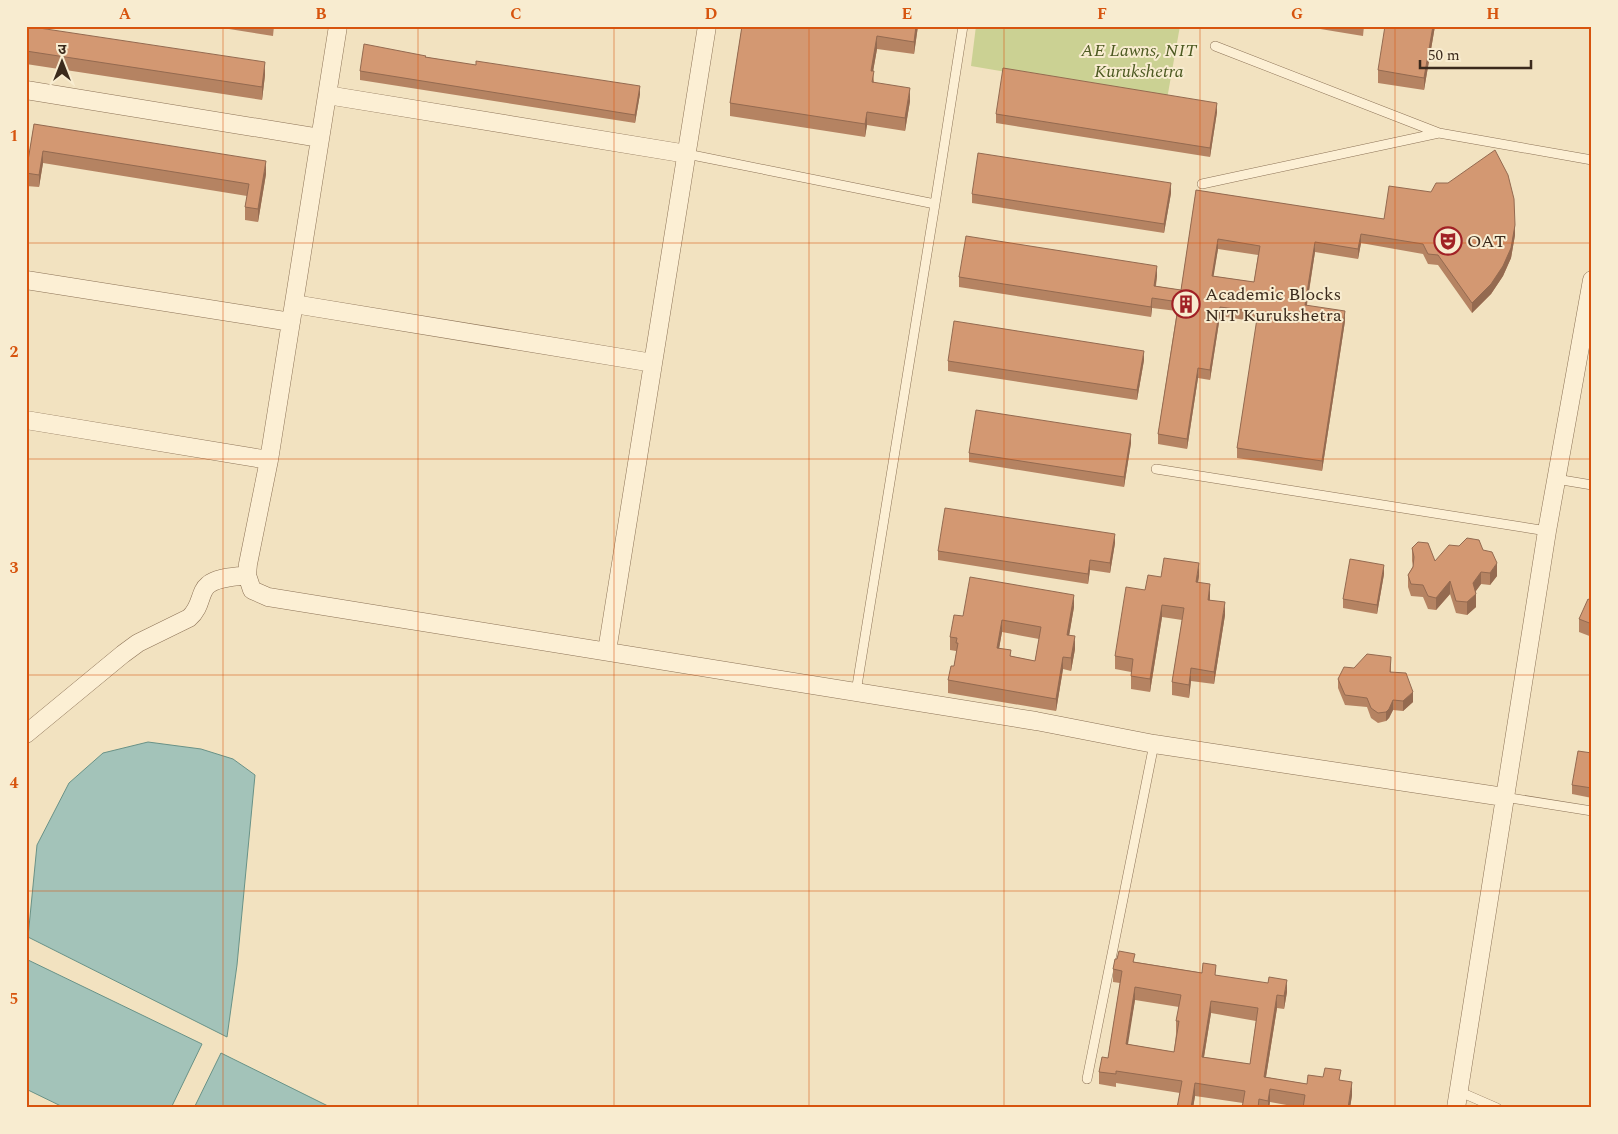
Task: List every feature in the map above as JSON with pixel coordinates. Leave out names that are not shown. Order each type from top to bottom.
[{"type":"street","points":[[338,26],[269,460],[248,564],[247,575],[252,590],[268,597],[1036,721],[1154,744],[1504,797]]},
{"type":"street","points":[[607,651],[707,26]]},
{"type":"street","points":[[26,90],[320,138]]},
{"type":"street","points":[[327,95],[687,154]]},
{"type":"street","points":[[26,280],[291,322]]},
{"type":"street","points":[[1457,1099],[1547,531],[1592,280]]},
{"type":"street","points":[[294,304],[653,363]]},
{"type":"street","points":[[26,420],[269,460]]},
{"type":"street","points":[[26,734],[138,643],[189,618],[195,613],[202,597],[214,581],[247,575]]},
{"type":"lane","points":[[856,692],[963,26]]},
{"type":"lane","points":[[1215,46],[1439,133],[1592,160]]},
{"type":"lane","points":[[1202,184],[1439,133]]},
{"type":"lane","points":[[687,154],[935,204]]},
{"type":"lane","points":[[1156,469],[1547,531]]},
{"type":"lane","points":[[1556,478],[1592,484]]},
{"type":"lane","points":[[1087,1078],[1154,744]]},
{"type":"lane","points":[[1504,797],[1592,811]]},
{"type":"lane","points":[[1457,1099],[1497,1108]]},
{"type":"green space","name":"AE Lawns, NIT Kurukshetra","points":[[976,26],[1180,26],[1167,99],[971,66]]},
{"type":"water","points":[[148,742],[201,749],[233,759],[255,775],[237,965],[227,1037],[28,937],[37,845],[69,783],[103,753]]},
{"type":"water","points":[[26,959],[202,1044],[171,1108],[65,1108],[26,1089]]},
{"type":"water","points":[[221,1053],[332,1108],[194,1108]]},
{"type":"building","points":[[26,26],[265,62],[262,87],[26,51]]},
{"type":"building","points":[[742,26],[916,26],[914,42],[877,36],[871,71],[874,71],[872,82],[910,88],[905,118],[867,112],[865,124],[730,103]]},
{"type":"building","points":[[1385,26],[1433,26],[1424,78],[1378,70]]},
{"type":"building","points":[[364,44],[425,57],[476,65],[476,61],[640,86],[635,115],[360,71]]},
{"type":"building","points":[[1003,68],[1217,103],[1210,148],[996,114]]},
{"type":"building","points":[[34,124],[266,161],[258,209],[245,207],[249,184],[43,151],[39,175],[26,173]]},
{"type":"building","points":[[1495,150],[1508,175],[1514,199],[1515,225],[1511,248],[1503,266],[1491,284],[1472,303],[1438,255],[1428,254],[1423,244],[1361,234],[1358,249],[1315,242],[1305,305],[1345,311],[1322,461],[1237,448],[1258,312],[1220,307],[1210,370],[1198,368],[1187,439],[1158,434],[1179,302],[1152,298],[1151,307],[959,277],[966,236],[1157,266],[1154,286],[1181,290],[1196,190],[1384,219],[1389,186],[1431,192],[1436,183],[1448,183]],"holes":[[[1218,239],[1260,246],[1254,282],[1212,276]]]},
{"type":"building","points":[[978,153],[1171,183],[1164,224],[972,194]]},
{"type":"building","points":[[954,321],[1144,351],[1137,390],[948,361]]},
{"type":"building","points":[[976,410],[1131,434],[1124,477],[969,453]]},
{"type":"building","points":[[945,508],[1115,534],[1110,563],[1090,560],[1088,574],[938,551]]},
{"type":"building","points":[[1467,538],[1479,540],[1483,550],[1492,552],[1497,563],[1490,573],[1481,572],[1473,583],[1476,594],[1467,602],[1456,601],[1450,581],[1436,598],[1428,596],[1423,585],[1411,584],[1408,575],[1413,567],[1414,557],[1412,548],[1418,542],[1428,543],[1435,561],[1449,545],[1459,546]]},
{"type":"building","points":[[1164,558],[1199,563],[1196,582],[1210,584],[1208,600],[1225,602],[1214,672],[1191,668],[1189,685],[1172,682],[1184,608],[1162,605],[1150,679],[1131,676],[1133,659],[1115,656],[1126,587],[1145,590],[1148,575],[1161,577]]},
{"type":"building","points":[[1350,559],[1384,565],[1377,605],[1343,599]]},
{"type":"building","points":[[970,577],[1074,595],[1067,635],[1075,636],[1071,658],[1063,657],[1056,699],[948,680],[951,666],[954,666],[958,643],[956,643],[957,638],[950,637],[954,615],[963,616]],"holes":[[[1002,620],[1041,627],[1035,661],[1010,656],[1011,650],[997,648]]]},
{"type":"building","points":[[1588,599],[1592,601],[1592,624],[1579,619]]},
{"type":"building","points":[[1367,654],[1391,657],[1390,672],[1406,673],[1413,692],[1403,701],[1393,700],[1386,712],[1378,713],[1371,708],[1367,698],[1345,695],[1338,679],[1344,667],[1354,668]]},
{"type":"building","points":[[1578,751],[1592,753],[1592,788],[1572,785]]},
{"type":"building","points":[[1119,951],[1135,954],[1133,962],[1202,973],[1203,963],[1216,965],[1215,975],[1268,983],[1269,977],[1287,980],[1284,996],[1277,995],[1264,1077],[1307,1084],[1308,1075],[1323,1077],[1325,1068],[1341,1070],[1339,1080],[1352,1082],[1348,1108],[1303,1108],[1305,1095],[1270,1089],[1268,1101],[1259,1099],[1258,1108],[1242,1108],[1245,1091],[1195,1083],[1191,1108],[1177,1108],[1182,1081],[1116,1071],[1116,1074],[1099,1072],[1102,1057],[1108,1058],[1122,971],[1113,969],[1115,959],[1117,959]],"holes":[[[1135,987],[1181,995],[1176,1021],[1179,1021],[1174,1052],[1126,1044]],[[1211,1001],[1258,1008],[1250,1064],[1202,1057]]]},
{"type":"place","name":"OAT","points":[[1448,241]]},
{"type":"place","name":"Academic Blocks NIT Kurukshetra","points":[[1186,304]]}]
